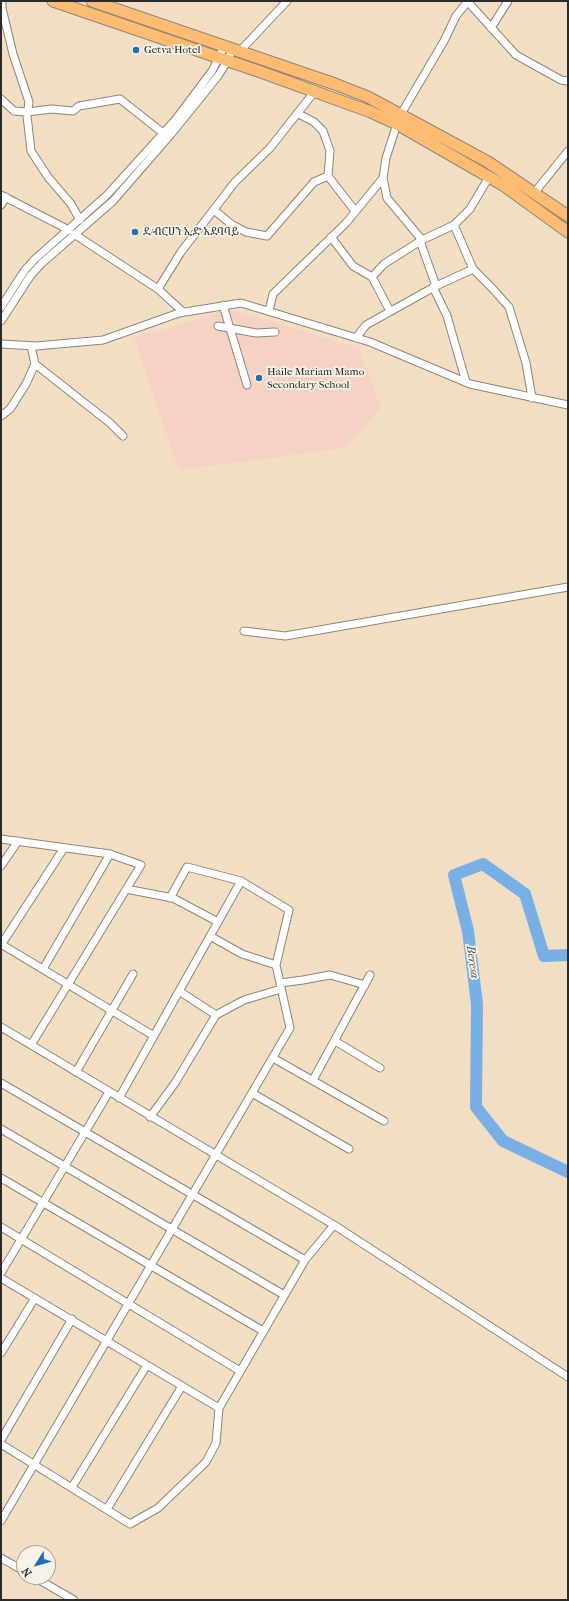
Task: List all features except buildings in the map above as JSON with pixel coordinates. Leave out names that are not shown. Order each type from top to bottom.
[{"type":"highway","points":[[53,1],[335,84],[368,97],[399,119],[489,177],[568,232]]},
{"type":"highway","points":[[92,1],[228,53],[315,91],[371,112],[399,119],[488,162],[535,192],[568,216]]},
{"type":"street","points":[[2,1],[2,8],[13,54],[29,102],[27,112],[28,134],[31,151],[48,177],[71,204],[80,220]]},
{"type":"street","points":[[1,321],[31,275],[72,232],[80,220],[107,195],[163,133],[228,53],[287,1]]},
{"type":"street","points":[[466,382],[447,316],[435,287],[421,240],[387,198],[383,178],[386,158],[399,119],[456,16],[467,1],[516,55],[561,80],[568,81]]},
{"type":"street","points":[[491,28],[508,1]]},
{"type":"street","points":[[1,307],[25,270],[48,246],[72,232],[113,201],[172,133],[218,76],[228,53]]},
{"type":"street","points":[[158,289],[181,252],[234,182],[270,148],[315,91]]},
{"type":"street","points":[[1,99],[14,111],[27,112],[52,109],[73,111],[79,106],[120,99],[163,133]]},
{"type":"street","points":[[297,113],[314,122],[328,142],[330,151],[328,176],[355,211]]},
{"type":"street","points":[[535,192],[568,151]]},
{"type":"street","points":[[214,210],[230,224],[246,232],[267,236],[314,182],[328,176]]},
{"type":"street","points":[[372,277],[384,264],[421,240],[454,225],[470,209],[489,177]]},
{"type":"street","points":[[269,311],[273,294],[331,237],[383,178]]},
{"type":"street","points":[[1,205],[3,196],[72,232],[158,289],[182,312]]},
{"type":"street","points":[[454,225],[473,269],[509,307],[526,363],[532,398]]},
{"type":"street","points":[[331,237],[353,266],[372,277],[390,311]]},
{"type":"street","points":[[356,338],[366,325],[435,287],[473,269]]},
{"type":"street","points":[[1,344],[31,346],[103,340],[182,312],[241,304],[269,311],[356,338],[466,382],[568,406]]},
{"type":"street","points":[[223,306],[247,385]]},
{"type":"street","points":[[218,326],[256,333],[275,332]]},
{"type":"street","points":[[1,416],[10,409],[26,384],[35,364],[31,346]]},
{"type":"street","points":[[35,364],[110,423],[123,436]]},
{"type":"street","points":[[244,631],[285,636],[568,588]]},
{"type":"street","points":[[1,839],[110,854],[142,865],[68,983],[31,1046]]},
{"type":"street","points":[[1,866],[18,841]]},
{"type":"street","points":[[64,848],[1,945],[68,983],[154,1036]]},
{"type":"street","points":[[43,969],[110,854]]},
{"type":"street","points":[[1,1521],[290,1028],[276,965],[288,910],[241,881],[187,867],[170,898]]},
{"type":"street","points":[[119,1098],[241,881]]},
{"type":"street","points":[[126,889],[170,898],[218,922]]},
{"type":"street","points":[[210,936],[242,954],[276,965]]},
{"type":"street","points":[[76,1072],[133,974]]},
{"type":"street","points":[[150,1117],[176,1084],[216,1015],[244,1000],[281,986],[303,980],[330,975],[365,985]]},
{"type":"street","points":[[313,1080],[370,975]]},
{"type":"street","points":[[179,991],[216,1015]]},
{"type":"street","points":[[1,1027],[150,1117],[334,1225],[568,1377]]},
{"type":"street","points":[[334,1041],[380,1068]]},
{"type":"street","points":[[273,1058],[384,1122]]},
{"type":"street","points":[[1,1082],[305,1260]]},
{"type":"street","points":[[1,1273],[109,1092]]},
{"type":"street","points":[[252,1093],[349,1149]]},
{"type":"street","points":[[1,1129],[284,1295]]},
{"type":"street","points":[[1,1178],[263,1332]]},
{"type":"street","points":[[1,1444],[130,1524],[158,1508],[206,1462],[216,1443],[219,1408],[305,1260],[334,1225]]},
{"type":"street","points":[[1,1227],[240,1371]]},
{"type":"street","points":[[1,1278],[108,1340],[219,1408]]},
{"type":"street","points":[[1,1353],[35,1298]]},
{"type":"street","points":[[1,1440],[72,1319]]},
{"type":"street","points":[[72,1487],[147,1365]]},
{"type":"street","points":[[107,1509],[182,1386]]},
{"type":"street","points":[[1,1558],[16,1566]]},
{"type":"street","points":[[48,1585],[74,1600]]},
{"type":"shaded area","name":"Haile Mariam Mamo Secondary School","points":[[231,309],[359,348],[381,408],[345,448],[187,469],[178,468],[134,338]]},
{"type":"waterway","name":"Beresa","points":[[568,955],[544,956],[525,894],[483,864],[454,875],[468,931],[477,1004],[476,1107],[503,1141],[568,1172]]},
{"type":"place","name":"Getva Hotel","points":[[136,50]]},
{"type":"place","name":"ደ/ብርሀን ኢድ አደባባይ","points":[[135,232]]},
{"type":"place","name":"Haile Mariam Mamo Secondary School","points":[[259,378]]}]
